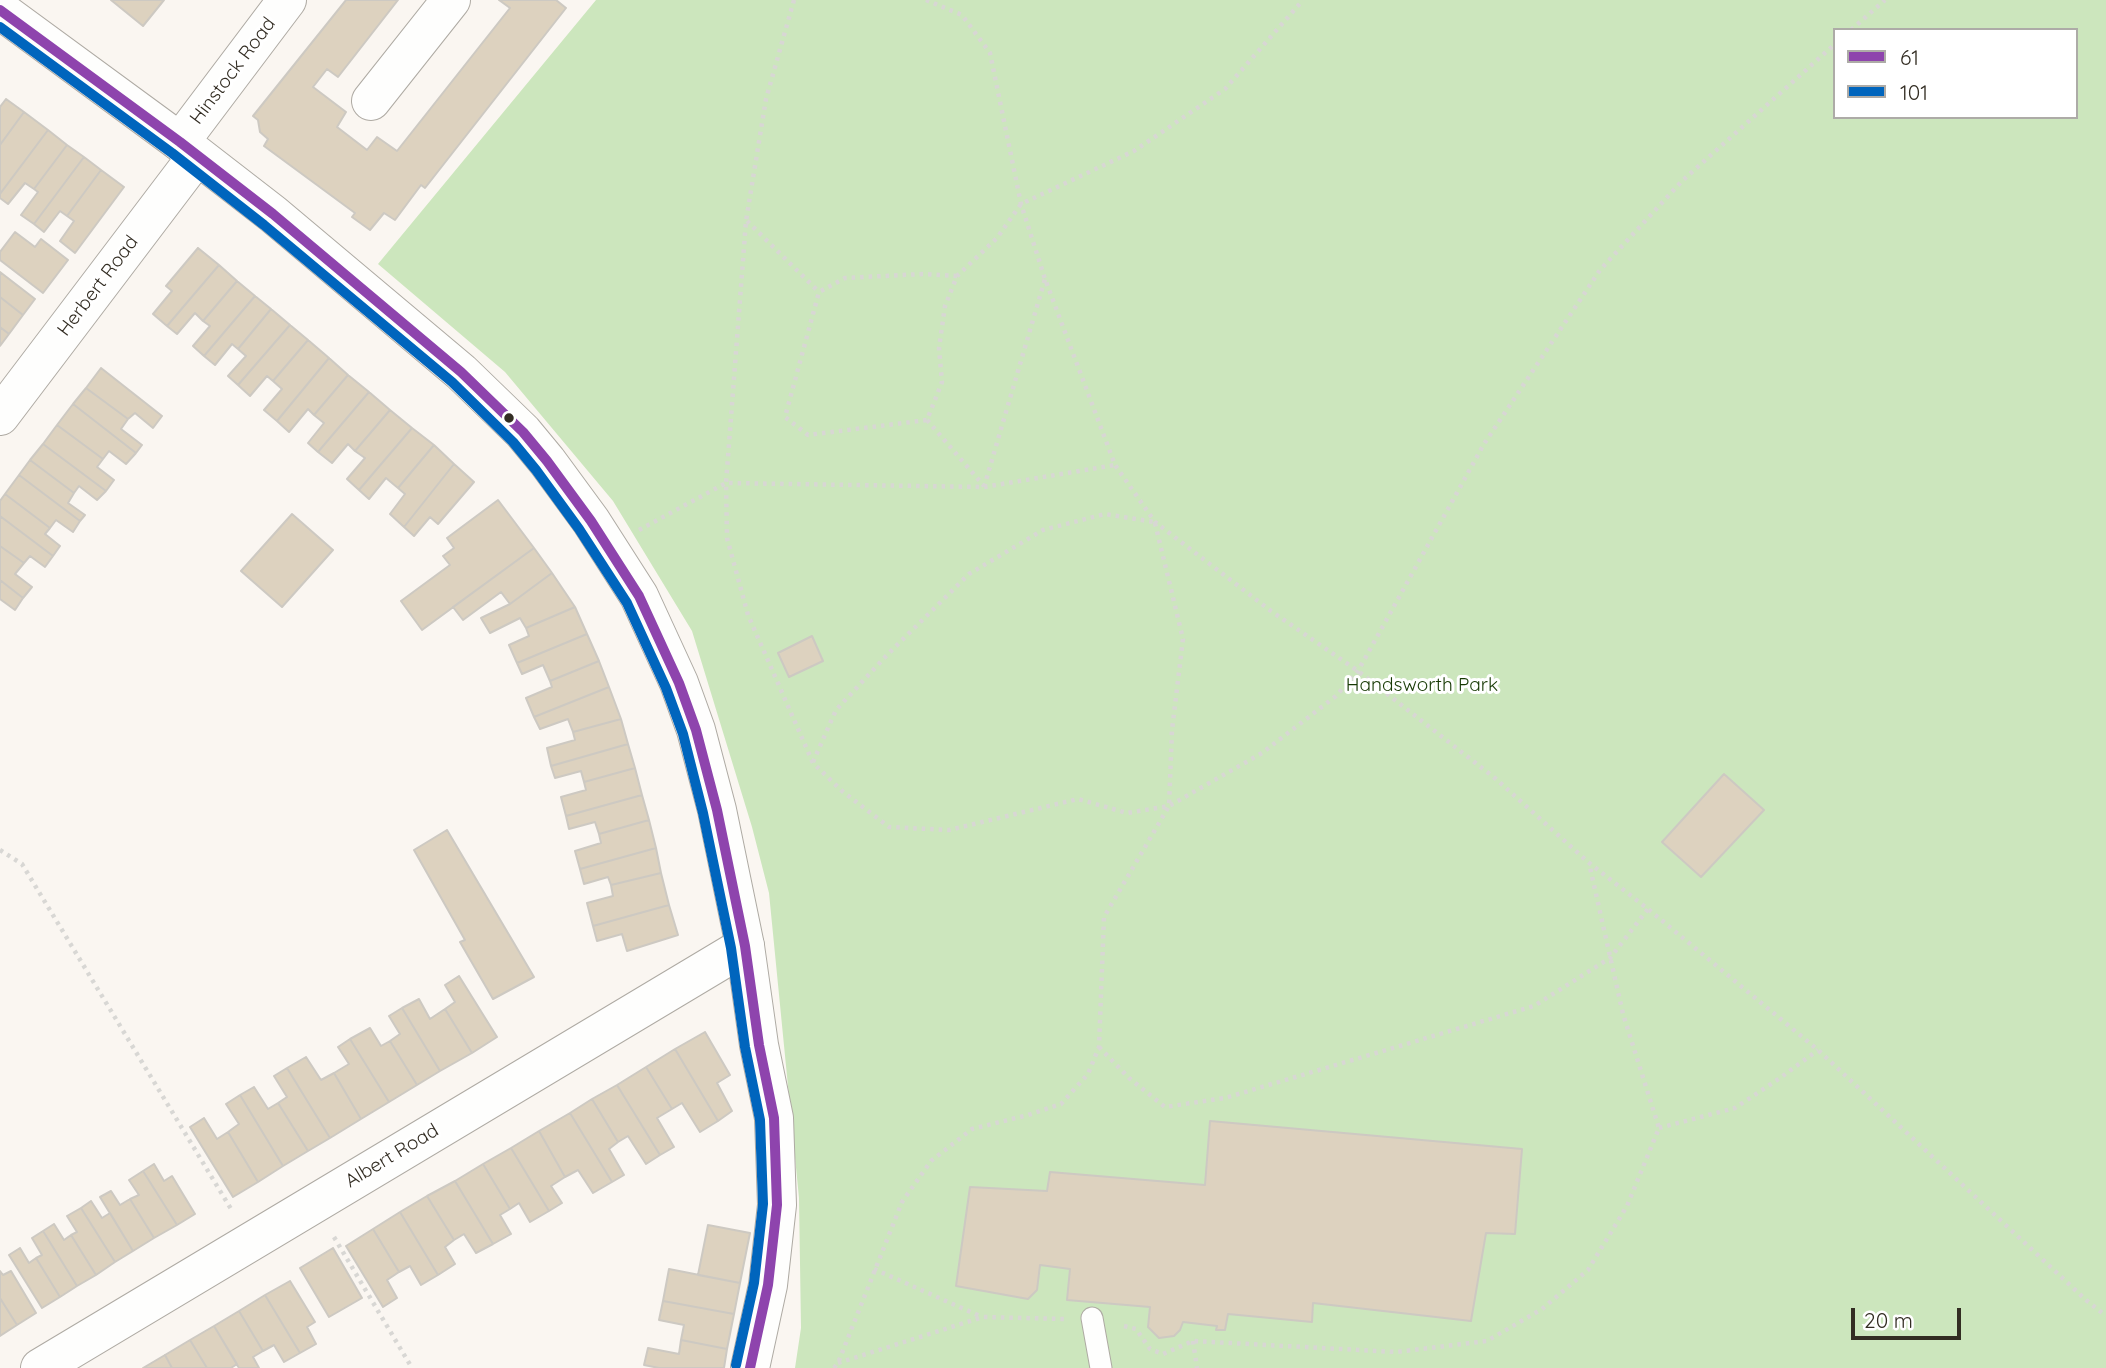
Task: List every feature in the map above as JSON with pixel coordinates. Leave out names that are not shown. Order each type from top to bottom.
[{"type":"street","name":"Hinstock Road","points":[[188,149],[287,0]]},
{"type":"street","points":[[371,101],[451,0]]},
{"type":"street","points":[[0,10],[273,214],[461,372],[523,432],[547,461],[606,544],[639,597],[679,683],[696,730],[717,810],[745,946],[759,1045],[774,1118],[777,1205],[768,1285],[750,1368]]},
{"type":"street","name":"Herbert Road","points":[[0,416],[188,149]]},
{"type":"street","name":"Albert Road","points":[[40,1368],[745,946]]},
{"type":"lane","points":[[1092,1318],[1101,1368]]},
{"type":"path","points":[[794,0],[766,99],[746,221],[726,483],[727,538],[748,615],[813,763],[842,791],[889,827],[949,830],[1078,799],[1127,813],[1169,806],[1262,753],[1336,696],[1358,671],[1485,444],[1600,271],[1682,181],[1833,46]]},
{"type":"path","points":[[926,0],[961,15],[990,53],[1021,204],[1045,279],[1115,465],[1155,522],[1271,611],[1358,671],[1496,779],[1588,862],[1818,1050],[2106,1316]]},
{"type":"path","points":[[927,420],[942,382],[940,348],[945,306],[957,276],[997,237],[1021,204],[1135,152],[1225,89],[1303,0]]},
{"type":"path","points":[[1853,28],[1885,0]]},
{"type":"path","points":[[746,221],[819,292]]},
{"type":"path","points":[[927,420],[808,435],[785,417],[819,292],[845,278],[923,274],[957,276]]},
{"type":"path","points":[[984,486],[1045,279]]},
{"type":"path","points":[[927,420],[984,486]]},
{"type":"path","points":[[606,544],[632,534],[726,483],[984,486],[1115,465]]},
{"type":"path","points":[[813,763],[836,710],[887,654],[970,575],[1043,530],[1105,514],[1155,522]]},
{"type":"path","points":[[836,1366],[902,1202],[931,1161],[972,1129],[1061,1104],[1088,1074],[1099,1047],[1104,917],[1169,806],[1172,730],[1184,639],[1155,522]]},
{"type":"path","points":[[0,850],[22,864],[250,1240]]},
{"type":"path","points":[[1196,1368],[1193,1341],[1395,1352],[1487,1341],[1542,1309],[1588,1270],[1627,1206],[1659,1128],[1623,1014],[1588,862]]},
{"type":"path","points":[[1099,1047],[1129,1079],[1165,1107],[1225,1098],[1534,1006],[1610,958],[1648,909]]},
{"type":"path","points":[[1659,1128],[1735,1108],[1818,1050]]},
{"type":"path","points":[[314,1203],[412,1368]]},
{"type":"path","points":[[836,1366],[983,1317],[874,1269]]},
{"type":"green space","name":"Handsworth Park","points":[[596,0],[2106,0],[2106,1368],[795,1368],[801,1328],[799,1198],[769,893],[752,827],[692,631],[613,501],[505,372],[378,264]]},
{"type":"building","points":[[111,0],[164,0],[143,26]]},
{"type":"building","points":[[346,0],[398,0],[338,77],[327,69],[313,87],[346,112],[337,127],[367,150],[377,137],[397,151],[510,8],[499,0],[556,0],[566,8],[425,188],[421,185],[395,220],[384,213],[370,230],[352,217],[355,213],[264,146],[268,139],[260,132],[258,120],[253,116]]},
{"type":"building","points":[[6,99],[24,112],[0,145],[0,107]]},
{"type":"building","points":[[24,112],[48,130],[0,194],[0,145]]},
{"type":"building","points":[[48,130],[67,145],[34,189],[25,183],[8,204],[0,198],[0,194]]},
{"type":"building","points":[[67,145],[84,157],[34,224],[21,215],[38,192],[34,189]]},
{"type":"building","points":[[84,157],[101,170],[67,216],[60,211],[44,232],[34,224]]},
{"type":"building","points":[[101,170],[124,187],[75,253],[60,241],[74,221],[67,216]]},
{"type":"building","points":[[15,232],[35,247],[41,239],[68,260],[43,293],[0,260],[0,252]]},
{"type":"building","points":[[198,248],[219,265],[167,326],[153,314],[172,291],[166,286]]},
{"type":"building","points":[[219,265],[237,281],[203,321],[195,313],[177,334],[167,326]]},
{"type":"building","points":[[0,272],[35,299],[23,315],[0,297]]},
{"type":"building","points":[[237,281],[255,296],[204,356],[193,346],[210,326],[203,321]]},
{"type":"building","points":[[255,296],[271,309],[238,349],[232,344],[215,365],[204,356]]},
{"type":"building","points":[[0,297],[23,315],[9,334],[0,327]]},
{"type":"building","points":[[271,309],[290,325],[238,385],[228,376],[246,356],[238,349]]},
{"type":"building","points":[[290,325],[308,340],[273,381],[267,376],[250,396],[238,385]]},
{"type":"building","points":[[0,327],[9,334],[0,346]]},
{"type":"building","points":[[308,340],[329,358],[277,421],[264,410],[282,389],[273,381]]},
{"type":"building","points":[[329,358],[348,375],[314,415],[308,409],[289,432],[277,421]]},
{"type":"building","points":[[101,368],[162,416],[153,428],[135,413],[128,419],[86,388]]},
{"type":"building","points":[[348,375],[369,392],[318,452],[308,443],[324,423],[314,415]]},
{"type":"building","points":[[86,388],[128,419],[121,429],[142,445],[136,453],[73,404]]},
{"type":"building","points":[[369,392],[390,410],[355,451],[348,444],[332,463],[318,452]]},
{"type":"building","points":[[73,404],[136,453],[126,464],[109,451],[103,459],[57,425]]},
{"type":"building","points":[[390,410],[412,428],[359,490],[347,479],[365,458],[355,451]]},
{"type":"building","points":[[57,425],[103,459],[97,467],[114,480],[106,491],[43,444]]},
{"type":"building","points":[[412,428],[434,445],[398,488],[386,478],[369,499],[359,490]]},
{"type":"building","points":[[43,444],[106,491],[97,500],[79,486],[74,493],[30,460]]},
{"type":"building","points":[[434,445],[454,464],[404,527],[390,514],[405,494],[398,488]]},
{"type":"building","points":[[30,460],[74,493],[68,503],[85,515],[80,521],[19,475]]},
{"type":"building","points":[[454,464],[474,482],[438,524],[430,517],[414,536],[404,527]]},
{"type":"building","points":[[19,475],[80,521],[73,532],[56,520],[50,528],[5,494]]},
{"type":"building","points":[[5,494],[50,528],[45,534],[60,546],[53,556],[0,516],[0,501]]},
{"type":"building","points":[[498,500],[534,548],[422,630],[401,601],[450,565],[443,556],[454,548],[447,538]]},
{"type":"building","points":[[292,514],[333,550],[282,607],[241,571]]},
{"type":"building","points":[[0,516],[53,556],[45,567],[30,556],[24,563],[0,546]]},
{"type":"building","points":[[0,546],[24,563],[15,574],[32,587],[23,598],[0,580]]},
{"type":"building","points":[[534,548],[552,573],[510,604],[501,592],[463,620],[453,607]]},
{"type":"building","points":[[552,573],[575,607],[526,628],[520,618],[490,633],[481,618],[510,604]]},
{"type":"building","points":[[0,580],[23,598],[15,610],[0,599]]},
{"type":"building","points":[[575,607],[587,634],[517,663],[509,645],[529,636],[526,628]]},
{"type":"building","points":[[587,634],[599,661],[550,681],[543,665],[522,674],[517,663]]},
{"type":"building","points":[[812,636],[823,661],[789,677],[778,653]]},
{"type":"building","points":[[599,661],[609,687],[534,717],[526,698],[552,687],[550,681]]},
{"type":"building","points":[[609,687],[621,719],[573,732],[568,719],[540,729],[534,717]]},
{"type":"building","points":[[621,719],[628,744],[551,766],[547,748],[575,740],[573,732]]},
{"type":"building","points":[[628,744],[635,768],[584,782],[581,771],[555,778],[551,766]]},
{"type":"building","points":[[635,768],[642,795],[566,816],[561,797],[586,790],[584,782]]},
{"type":"building","points":[[1724,774],[1764,810],[1701,877],[1662,842]]},
{"type":"building","points":[[642,795],[649,820],[599,834],[595,822],[569,829],[566,816]]},
{"type":"building","points":[[649,820],[656,848],[580,869],[575,851],[601,843],[599,834]]},
{"type":"building","points":[[447,830],[534,977],[493,999],[460,942],[465,940],[414,850]]},
{"type":"building","points":[[656,848],[661,873],[611,885],[608,877],[584,884],[580,869]]},
{"type":"building","points":[[661,873],[669,905],[593,926],[587,903],[613,896],[611,885]]},
{"type":"building","points":[[669,905],[678,935],[627,951],[622,934],[597,941],[593,926]]},
{"type":"building","points":[[459,976],[497,1037],[472,1053],[445,1009],[455,1002],[445,985]]},
{"type":"building","points":[[419,999],[430,1019],[445,1009],[472,1053],[440,1071],[402,1008]]},
{"type":"building","points":[[402,1008],[440,1071],[417,1085],[390,1041],[400,1034],[389,1016]]},
{"type":"building","points":[[370,1028],[381,1046],[390,1041],[417,1085],[389,1102],[350,1039]]},
{"type":"building","points":[[705,1032],[730,1075],[717,1083],[732,1111],[718,1121],[675,1049]]},
{"type":"building","points":[[350,1039],[389,1102],[361,1119],[334,1073],[349,1064],[338,1047]]},
{"type":"building","points":[[675,1049],[718,1121],[700,1132],[682,1103],[672,1109],[646,1067]]},
{"type":"building","points":[[306,1057],[321,1080],[334,1073],[361,1119],[330,1138],[287,1068]]},
{"type":"building","points":[[646,1067],[672,1109],[657,1118],[674,1147],[660,1155],[617,1085]]},
{"type":"building","points":[[287,1068],[330,1138],[308,1151],[278,1103],[287,1097],[274,1076]]},
{"type":"building","points":[[617,1085],[660,1155],[646,1164],[628,1136],[618,1142],[592,1099]]},
{"type":"building","points":[[254,1087],[268,1109],[278,1103],[308,1151],[283,1166],[240,1095]]},
{"type":"building","points":[[240,1095],[283,1166],[258,1182],[228,1132],[239,1124],[226,1104]]},
{"type":"building","points":[[592,1099],[618,1142],[609,1149],[624,1175],[612,1182],[570,1113]]},
{"type":"building","points":[[570,1113],[612,1182],[593,1193],[578,1170],[565,1177],[539,1131]]},
{"type":"building","points":[[204,1118],[217,1139],[228,1132],[258,1182],[233,1197],[190,1127]]},
{"type":"building","points":[[1210,1121],[1522,1149],[1515,1234],[1486,1233],[1471,1321],[1313,1303],[1312,1322],[1228,1314],[1225,1330],[1216,1330],[1217,1326],[1183,1322],[1174,1336],[1159,1338],[1148,1327],[1150,1307],[1067,1300],[1070,1269],[1040,1265],[1037,1290],[1028,1299],[956,1286],[970,1187],[1047,1191],[1050,1172],[1205,1185]]},
{"type":"building","points":[[539,1131],[565,1177],[551,1186],[562,1203],[549,1211],[511,1148]]},
{"type":"building","points":[[511,1148],[549,1211],[530,1222],[519,1203],[510,1209],[483,1164]]},
{"type":"building","points":[[154,1164],[164,1181],[172,1176],[195,1214],[177,1225],[143,1171]]},
{"type":"building","points":[[483,1164],[510,1209],[500,1215],[511,1234],[493,1244],[455,1181]]},
{"type":"building","points":[[143,1171],[177,1225],[154,1238],[130,1199],[139,1195],[129,1180]]},
{"type":"building","points":[[455,1181],[493,1244],[476,1253],[464,1234],[454,1240],[427,1196]]},
{"type":"building","points":[[111,1191],[120,1205],[130,1199],[154,1238],[133,1251],[100,1197]]},
{"type":"building","points":[[427,1196],[454,1240],[445,1247],[455,1264],[438,1275],[400,1212]]},
{"type":"building","points":[[91,1201],[102,1218],[110,1213],[133,1251],[115,1262],[81,1208]]},
{"type":"building","points":[[81,1208],[115,1262],[96,1275],[71,1235],[77,1232],[67,1216]]},
{"type":"building","points":[[400,1212],[438,1275],[421,1285],[410,1266],[399,1272],[373,1229]]},
{"type":"building","points":[[54,1224],[64,1240],[71,1235],[96,1275],[77,1286],[43,1231]]},
{"type":"building","points":[[708,1225],[750,1233],[740,1283],[698,1275]]},
{"type":"building","points":[[373,1229],[399,1272],[387,1280],[397,1298],[383,1307],[346,1246]]},
{"type":"building","points":[[43,1231],[77,1286],[60,1297],[36,1258],[42,1255],[32,1238]]},
{"type":"building","points":[[20,1248],[29,1263],[36,1258],[60,1297],[42,1308],[9,1255]]},
{"type":"building","points":[[333,1248],[362,1298],[329,1317],[300,1268]]},
{"type":"building","points":[[669,1269],[740,1283],[734,1314],[663,1301]]},
{"type":"building","points":[[0,1271],[3,1275],[11,1271],[36,1313],[17,1325],[0,1298]]},
{"type":"building","points":[[290,1281],[315,1322],[307,1327],[316,1344],[300,1353],[265,1295]]},
{"type":"building","points":[[265,1295],[300,1353],[284,1362],[274,1345],[263,1351],[239,1311]]},
{"type":"building","points":[[0,1298],[17,1325],[0,1336]]},
{"type":"building","points":[[663,1301],[734,1314],[727,1349],[681,1340],[684,1325],[659,1320]]},
{"type":"building","points":[[239,1311],[263,1351],[253,1357],[259,1368],[239,1368],[214,1326]]},
{"type":"building","points":[[214,1326],[237,1364],[231,1368],[207,1368],[190,1340]]},
{"type":"building","points":[[190,1340],[207,1368],[172,1368],[165,1355]]},
{"type":"building","points":[[681,1340],[727,1349],[724,1368],[659,1368],[644,1365],[648,1348],[679,1354]]},
{"type":"building","points":[[165,1355],[172,1368],[143,1368]]},
{"type":"transit line","name":"61","points":[[0,10],[273,214],[461,372],[523,432],[547,461],[591,521],[639,596],[679,683],[696,730],[717,810],[745,946],[759,1045],[774,1118],[777,1205],[768,1285],[750,1368]]},
{"type":"transit line","name":"101","points":[[0,27],[172,153],[264,225],[452,382],[513,442],[536,470],[579,529],[627,603],[666,688],[683,734],[703,813],[731,948],[745,1047],[760,1120],[763,1204],[754,1283],[736,1365]]}]
